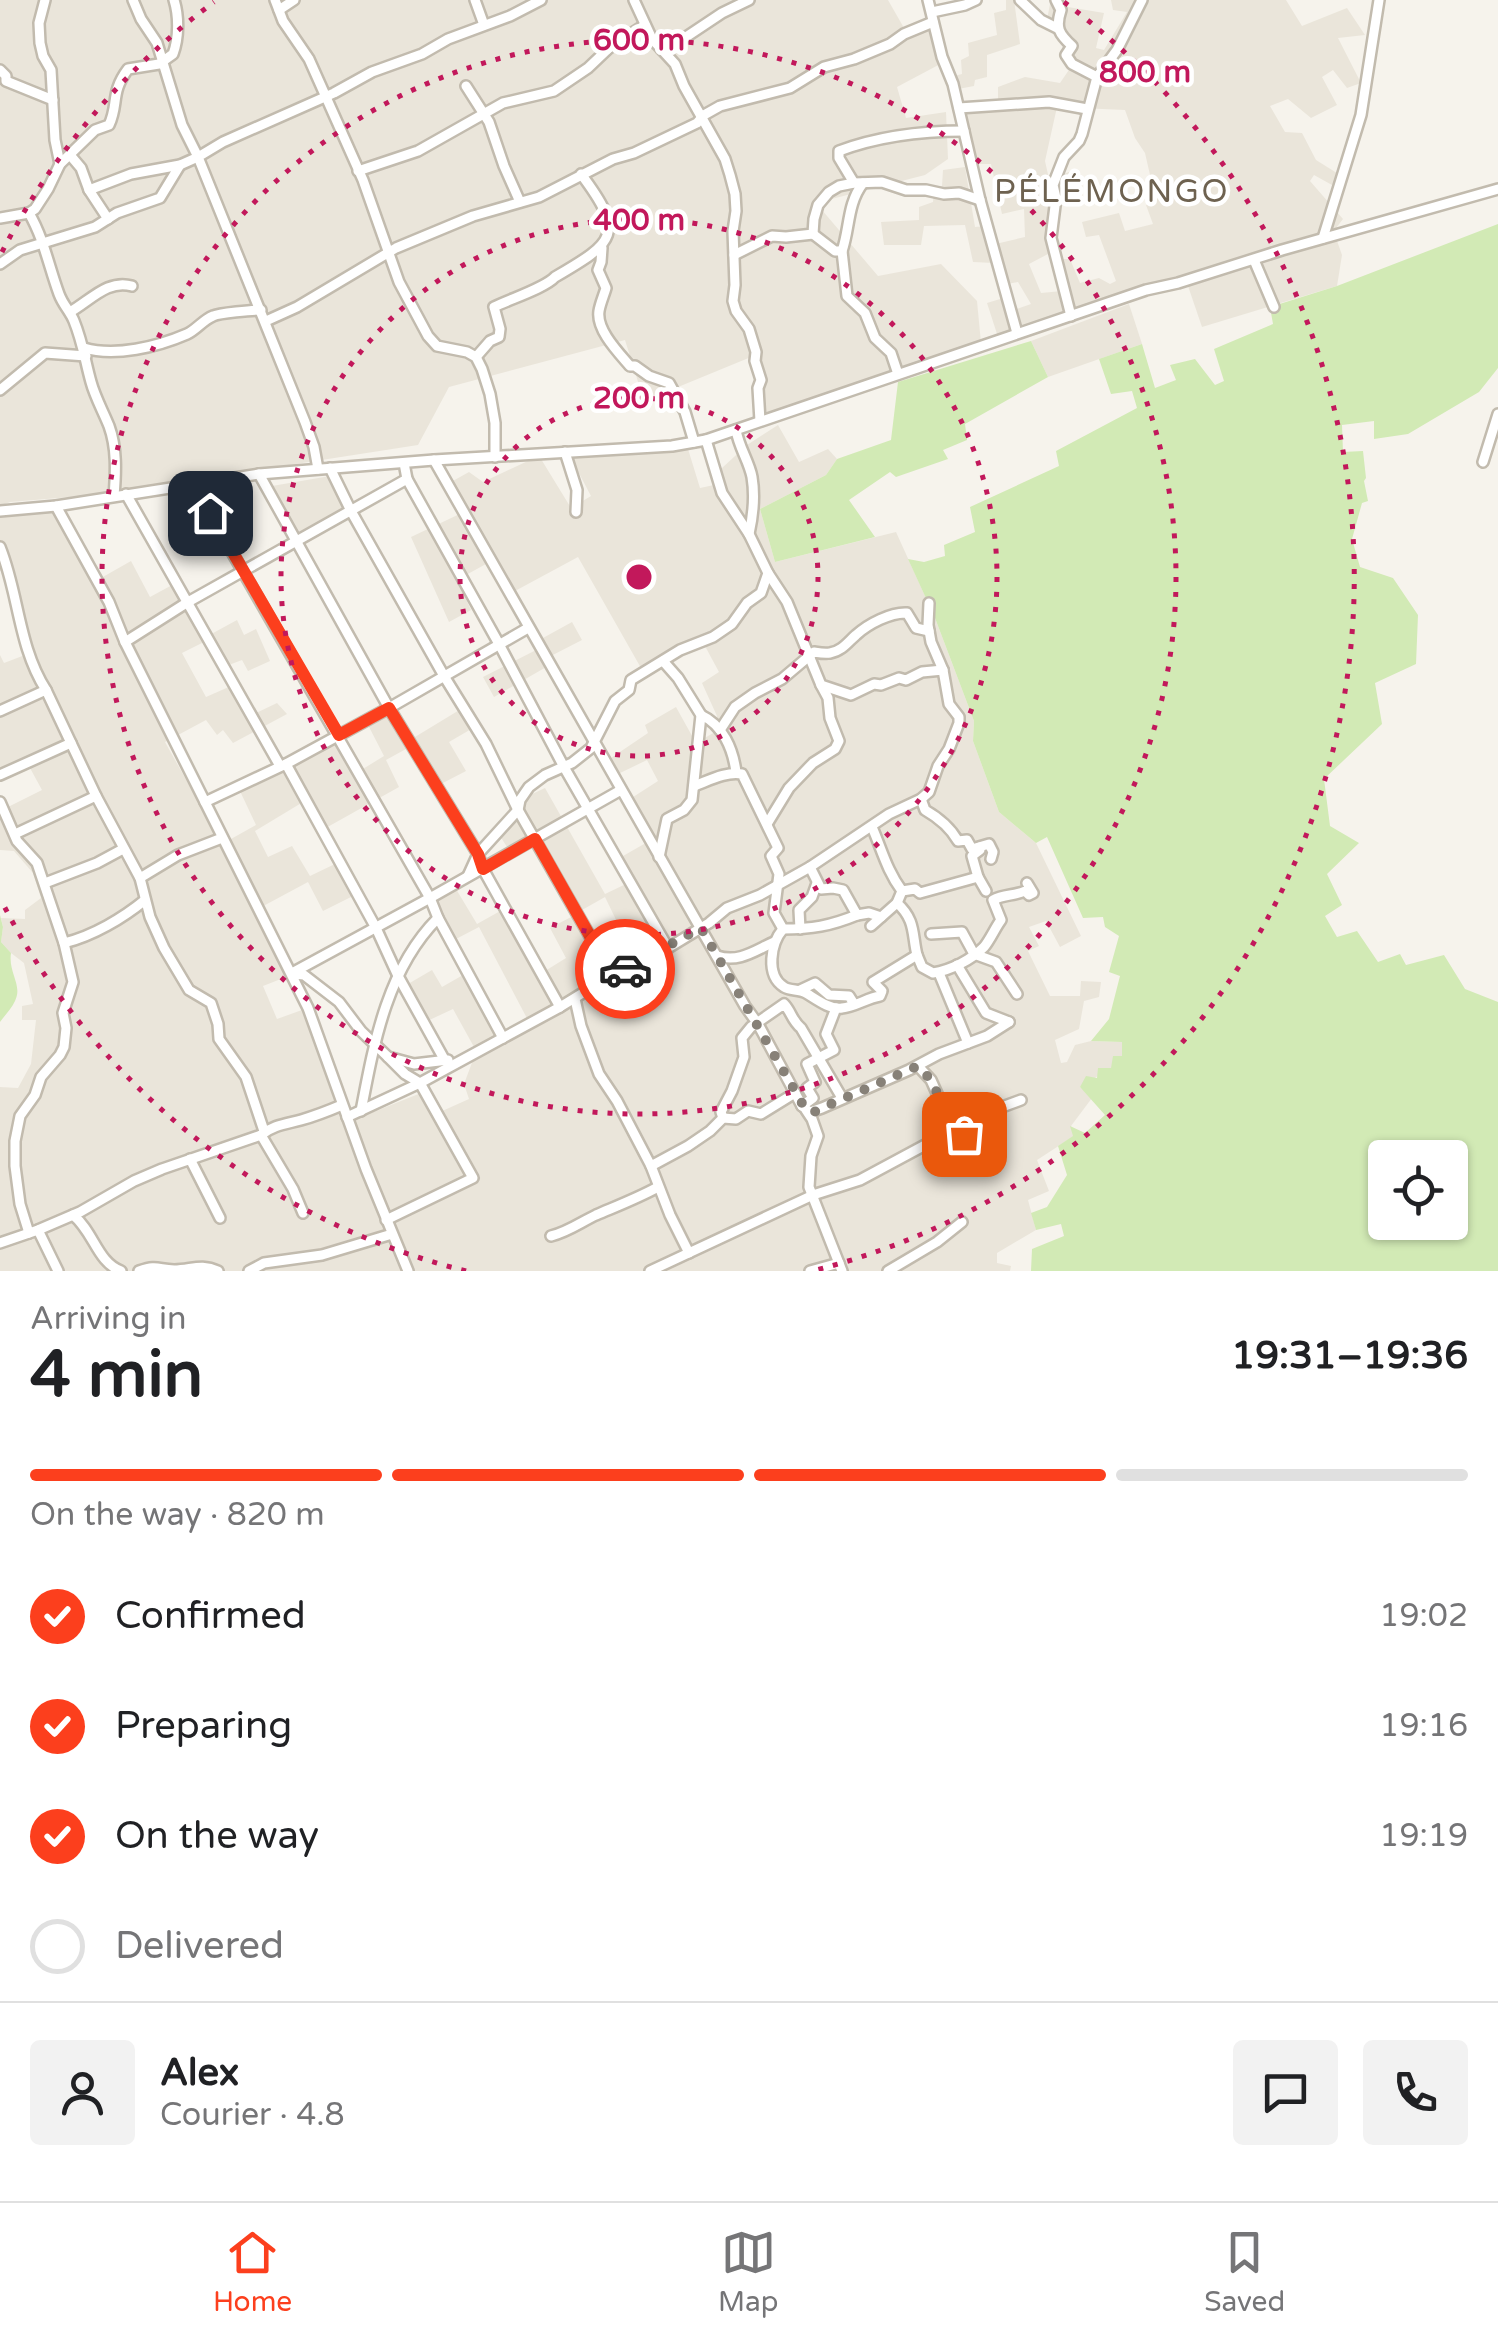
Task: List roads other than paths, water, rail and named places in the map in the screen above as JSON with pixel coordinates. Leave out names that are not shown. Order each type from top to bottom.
[{"type":"street","points":[[45,0],[39,23],[40,43],[52,70],[60,164]]},
{"type":"street","points":[[133,0],[164,60],[182,125],[266,320],[314,447],[318,469]]},
{"type":"street","points":[[0,218],[30,213],[60,164],[95,130],[109,125],[116,90],[128,69],[152,66],[173,54],[177,40],[174,0]]},
{"type":"street","points":[[294,0],[277,5],[326,96],[400,282],[432,342],[467,352],[476,358],[485,376],[494,423],[495,456]]},
{"type":"street","points":[[475,0],[484,25]]},
{"type":"street","points":[[90,190],[131,174],[180,165],[372,72],[422,54],[541,0]]},
{"type":"street","points":[[634,0],[652,40],[675,64],[725,159],[735,194],[732,301],[750,329],[762,380],[758,388],[760,422]]},
{"type":"street","points":[[662,50],[749,0]]},
{"type":"street","points":[[928,0],[1018,333]]},
{"type":"street","points":[[266,320],[323,292],[389,251],[473,216],[539,197],[697,122],[720,106],[790,88],[824,67],[890,44],[932,17],[976,0]]},
{"type":"street","points":[[1020,0],[1040,20],[1057,28]]},
{"type":"street","points":[[1056,0],[1061,10],[1056,24],[1059,34],[1072,46],[1066,56],[1072,64],[1097,77]]},
{"type":"street","points":[[1071,316],[1051,238],[1054,185],[1064,157],[1082,134],[1097,77],[1117,50],[1142,0]]},
{"type":"street","points":[[1323,238],[1362,115],[1379,0]]},
{"type":"street","points":[[358,171],[418,151],[504,104],[554,91],[609,48],[645,26]]},
{"type":"street","points":[[0,70],[6,76],[0,92]]},
{"type":"street","points":[[6,81],[53,100]]},
{"type":"street","points":[[466,86],[494,134],[520,202]]},
{"type":"street","points":[[959,108],[1049,102],[1087,109]]},
{"type":"street","points":[[898,374],[890,353],[874,338],[865,313],[847,296],[842,251],[858,183],[839,158],[839,151],[862,142],[909,134],[964,132]]},
{"type":"street","points":[[70,155],[108,218]]},
{"type":"street","points":[[0,264],[20,250],[95,227],[160,198],[180,165]]},
{"type":"street","points":[[582,174],[610,220],[598,270],[606,288],[598,313],[600,326],[630,366],[668,383],[685,412],[694,442]]},
{"type":"street","points":[[813,234],[818,206],[840,186],[882,182],[906,190],[960,193],[980,200]]},
{"type":"street","points":[[0,511],[259,474],[706,440],[1146,290],[1498,188]]},
{"type":"street","points":[[30,213],[85,352],[89,377],[114,443],[114,496]]},
{"type":"street","points":[[734,256],[772,236],[813,234],[835,251],[842,251]]},
{"type":"street","points":[[476,358],[490,341],[499,337],[494,307],[549,283],[602,248]]},
{"type":"street","points":[[1254,260],[1274,307]]},
{"type":"street","points":[[70,312],[110,285],[132,286]]},
{"type":"street","points":[[0,390],[45,353],[146,346],[190,333],[211,316],[261,310]]},
{"type":"street","points":[[1483,462],[1498,414]]},
{"type":"street","points":[[736,430],[738,445],[752,476],[749,534]]},
{"type":"street","points":[[706,440],[722,493],[786,602],[828,698],[830,718],[839,741],[835,749],[789,788],[766,824]]},
{"type":"street","points":[[565,452],[577,490],[576,512]]},
{"type":"street","points":[[434,460],[812,1119],[818,1136],[810,1166],[810,1187],[840,1267],[810,1271]]},
{"type":"street","points":[[404,463],[406,479],[564,768],[668,948]]},
{"type":"street","points":[[330,468],[612,975]]},
{"type":"street","points":[[259,474],[389,708],[478,854],[560,1007]]},
{"type":"street","points":[[125,642],[406,479]]},
{"type":"street","points":[[193,484],[339,735],[504,1038]]},
{"type":"street","points":[[126,494],[376,928],[444,1060]]},
{"type":"street","points":[[56,506],[109,602],[125,642],[292,973],[408,1271]]},
{"type":"street","points":[[0,547],[28,654],[140,878],[150,917],[180,977],[189,990],[211,1004],[216,1014],[218,1040],[246,1076],[262,1133],[303,1213]]},
{"type":"street","points":[[468,876],[478,854],[518,810],[529,787],[592,748],[615,702],[629,690],[631,680],[732,624],[747,603],[761,593],[768,573]]},
{"type":"street","points":[[348,1118],[668,948],[727,908],[810,867],[889,814],[921,799],[932,786],[959,718],[949,704],[943,670],[934,650],[929,603]]},
{"type":"street","points":[[720,730],[734,708],[782,679],[814,652],[831,654],[876,622],[901,612],[907,613],[916,628],[930,630]]},
{"type":"street","points":[[205,802],[339,735],[528,628]]},
{"type":"street","points":[[663,661],[701,715],[720,730],[732,752],[736,772]]},
{"type":"street","points":[[821,686],[851,695],[874,684],[943,670]]},
{"type":"street","points":[[0,711],[46,690]]},
{"type":"street","points":[[659,858],[668,819],[692,800],[701,715]]},
{"type":"street","points":[[0,775],[71,743]]},
{"type":"street","points":[[694,786],[736,772],[750,786],[778,848],[771,856],[779,874],[774,912],[783,929]]},
{"type":"street","points":[[292,973],[622,790]]},
{"type":"street","points":[[14,834],[96,796]]},
{"type":"street","points":[[921,799],[925,810],[952,831],[958,841],[967,840],[972,849],[989,844],[994,852],[991,859]]},
{"type":"street","points":[[0,802],[14,834],[37,864],[45,883],[73,982],[64,1014],[64,1046],[20,1116],[15,1141],[20,1204],[58,1271]]},
{"type":"street","points":[[872,827],[890,875],[902,891]]},
{"type":"street","points":[[140,878],[178,855],[222,838]]},
{"type":"street","points":[[980,847],[972,856],[986,892]]},
{"type":"street","points":[[45,883],[97,863],[123,848]]},
{"type":"street","points":[[810,867],[820,889],[844,890],[858,915]]},
{"type":"street","points":[[902,891],[920,892],[978,877]]},
{"type":"street","points":[[800,929],[799,910],[812,897],[817,883]]},
{"type":"street","points":[[898,902],[917,936],[914,945],[922,967],[934,974],[957,965],[986,945],[1001,920],[992,900],[1025,891],[1029,895],[1033,893],[1027,883]]},
{"type":"street","points":[[871,926],[898,902],[902,891]]},
{"type":"street","points":[[64,943],[84,937],[145,900]]},
{"type":"street","points":[[783,929],[827,926],[869,913],[882,917]]},
{"type":"street","points":[[361,1111],[374,1042],[398,976],[412,949],[438,918]]},
{"type":"street","points":[[783,929],[774,942],[772,963],[782,986],[784,1004],[842,1098]]},
{"type":"street","points":[[931,934],[962,932],[974,954],[996,962],[1017,994]]},
{"type":"street","points":[[716,956],[741,958],[774,942]]},
{"type":"street","points":[[782,986],[842,1009],[880,996],[882,991],[873,982],[917,956]]},
{"type":"street","points":[[804,1108],[814,1112],[987,1036],[1009,1022],[986,1013],[957,965]]},
{"type":"street","points":[[292,973],[304,975],[339,1002],[361,1031],[405,1074],[420,1083],[473,1178],[386,1220]]},
{"type":"street","points":[[939,973],[968,1043]]},
{"type":"street","points":[[800,990],[815,983],[828,995],[849,996],[854,1004]]},
{"type":"street","points":[[575,999],[580,1026],[599,1074],[618,1101],[690,1253]]},
{"type":"street","points":[[724,1118],[721,1112],[744,1056],[742,1038],[784,1004]]},
{"type":"street","points":[[804,1108],[812,1098],[807,1088],[815,1082],[807,1064],[834,1050],[826,1034],[836,1008]]},
{"type":"street","points":[[388,1057],[414,1064],[460,1061]]},
{"type":"street","points":[[918,1066],[948,1110],[953,1135]]},
{"type":"street","points":[[651,1166],[688,1146],[724,1118],[736,1118],[748,1111],[761,1114],[795,1094]]},
{"type":"street","points":[[650,1271],[813,1194],[860,1180],[940,1137],[964,1134],[1021,1100]]},
{"type":"street","points":[[0,1242],[100,1202],[134,1181],[342,1105]]},
{"type":"street","points":[[190,1159],[220,1218]]},
{"type":"street","points":[[551,1236],[658,1187]]},
{"type":"street","points":[[73,1214],[86,1227],[108,1266],[121,1271]]},
{"type":"street","points":[[888,1271],[962,1222]]},
{"type":"street","points":[[249,1271],[264,1263],[322,1255],[392,1234]]},
{"type":"street","points":[[139,1271],[156,1266],[172,1270],[207,1266],[215,1270]]},
{"type":"district","name":"PÉLÉMONGO","points":[[1112,192]]}]
